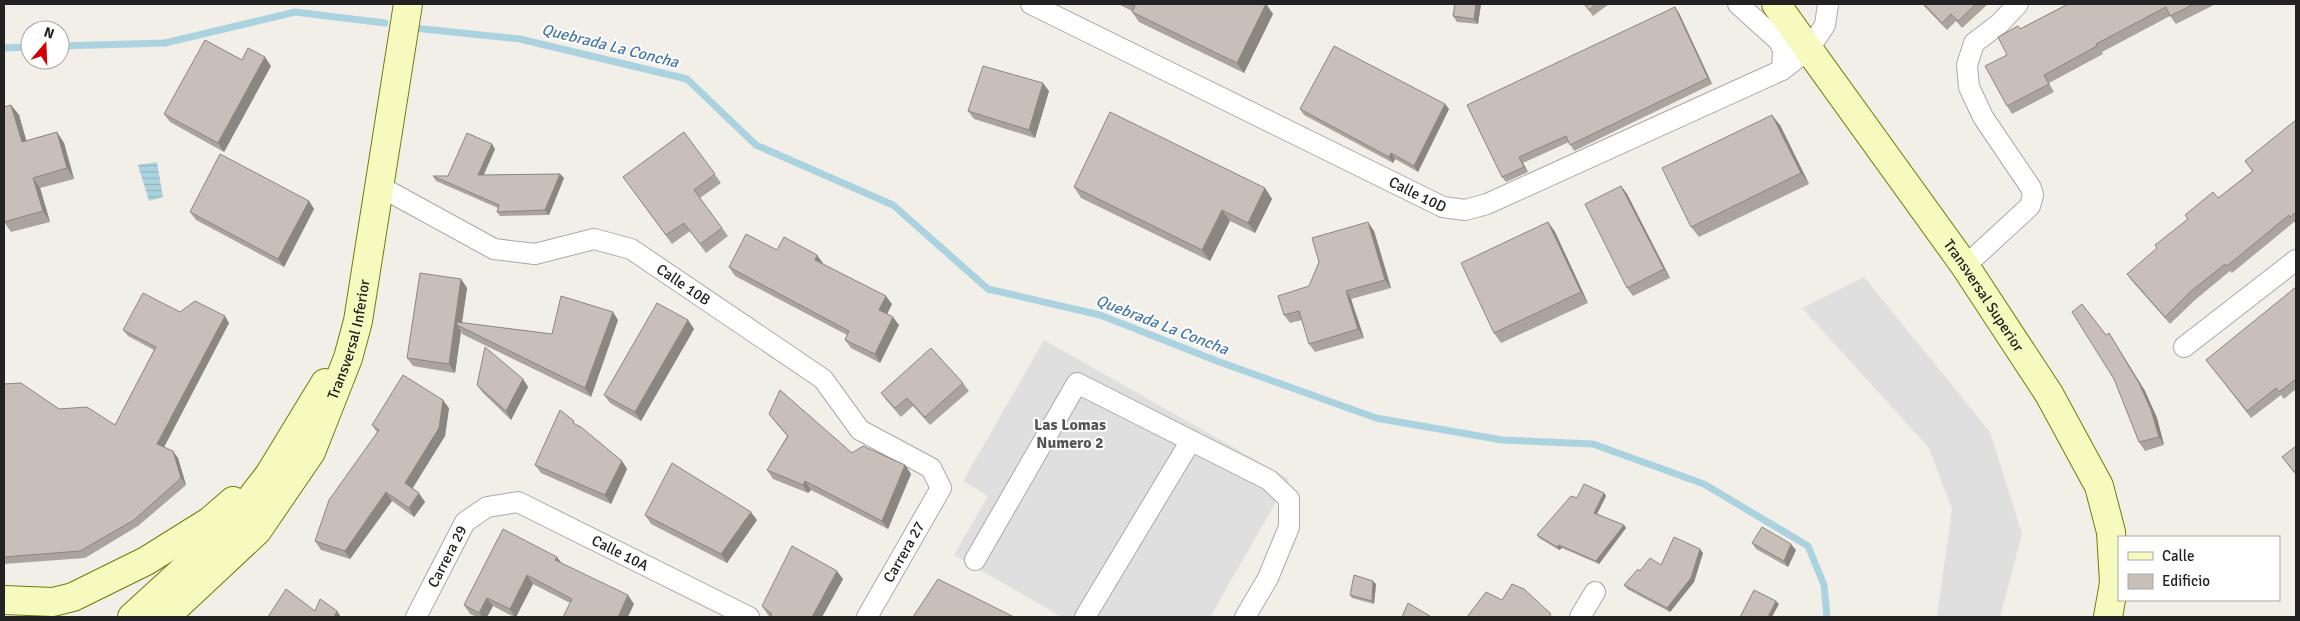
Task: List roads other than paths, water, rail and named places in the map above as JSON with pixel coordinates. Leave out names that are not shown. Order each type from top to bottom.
[{"type":"main road","name":"Transversal Inferior","points":[[165,617],[257,531],[311,452],[348,358],[358,321],[408,4]]},
{"type":"main road","name":"Transversal Superior","points":[[1776,4],[1965,266],[2049,394],[2099,486],[2111,532],[2114,583],[2108,617]]},
{"type":"main road","points":[[132,617],[224,533],[268,475],[294,435],[321,387],[348,358]]},
{"type":"main road","points":[[4,600],[53,602],[73,597],[146,561],[184,538],[210,521],[268,475]]},
{"type":"main road","points":[[4,615],[13,617]]},
{"type":"street","name":"Calle 10D","points":[[1031,4],[1443,207],[1465,210],[1487,204],[1782,70],[1809,49],[1825,25],[1828,4]]},
{"type":"street","points":[[1738,4],[1778,41],[1783,50],[1782,70]]},
{"type":"street","points":[[1965,266],[2030,206],[2033,195],[2031,188],[1983,117],[1969,87],[1967,65],[1974,43],[1999,24],[2018,4]]},
{"type":"street","name":"Calle 10B","points":[[379,186],[494,249],[535,254],[594,238],[630,249],[823,379],[860,430],[932,468],[942,488]]},
{"type":"street","points":[[2184,347],[2296,260]]},
{"type":"street","points":[[975,560],[1077,383],[1190,442],[1269,480],[1289,499],[1289,527],[1268,578],[1245,617]]},
{"type":"street","points":[[1085,617],[1190,442]]},
{"type":"street","name":"Carrera 27","points":[[867,617],[942,488]]},
{"type":"street","name":"Calle 10A","points":[[488,507],[518,502],[749,617]]},
{"type":"street","name":"Carrera 29","points":[[416,617],[465,522],[488,507]]},
{"type":"street","points":[[1580,617],[1595,592]]},
{"type":"water","points":[[157,162],[163,197],[149,201],[138,165]]},
{"type":"waterway","name":"Quebrada La Concha","points":[[70,46],[165,43],[295,12],[385,23]]},
{"type":"waterway","name":"Quebrada La Concha","points":[[414,28],[520,39],[687,79],[756,145],[893,205],[988,289],[1100,315],[1217,361],[1376,418],[1502,440],[1593,444],[1704,484],[1808,546],[1824,585],[1827,617]]},
{"type":"waterway","name":"Quebrada La Concha","points":[[4,48],[20,47]]},
{"type":"district","name":"Las Lomas Numero 2","points":[[1070,434]]}]
